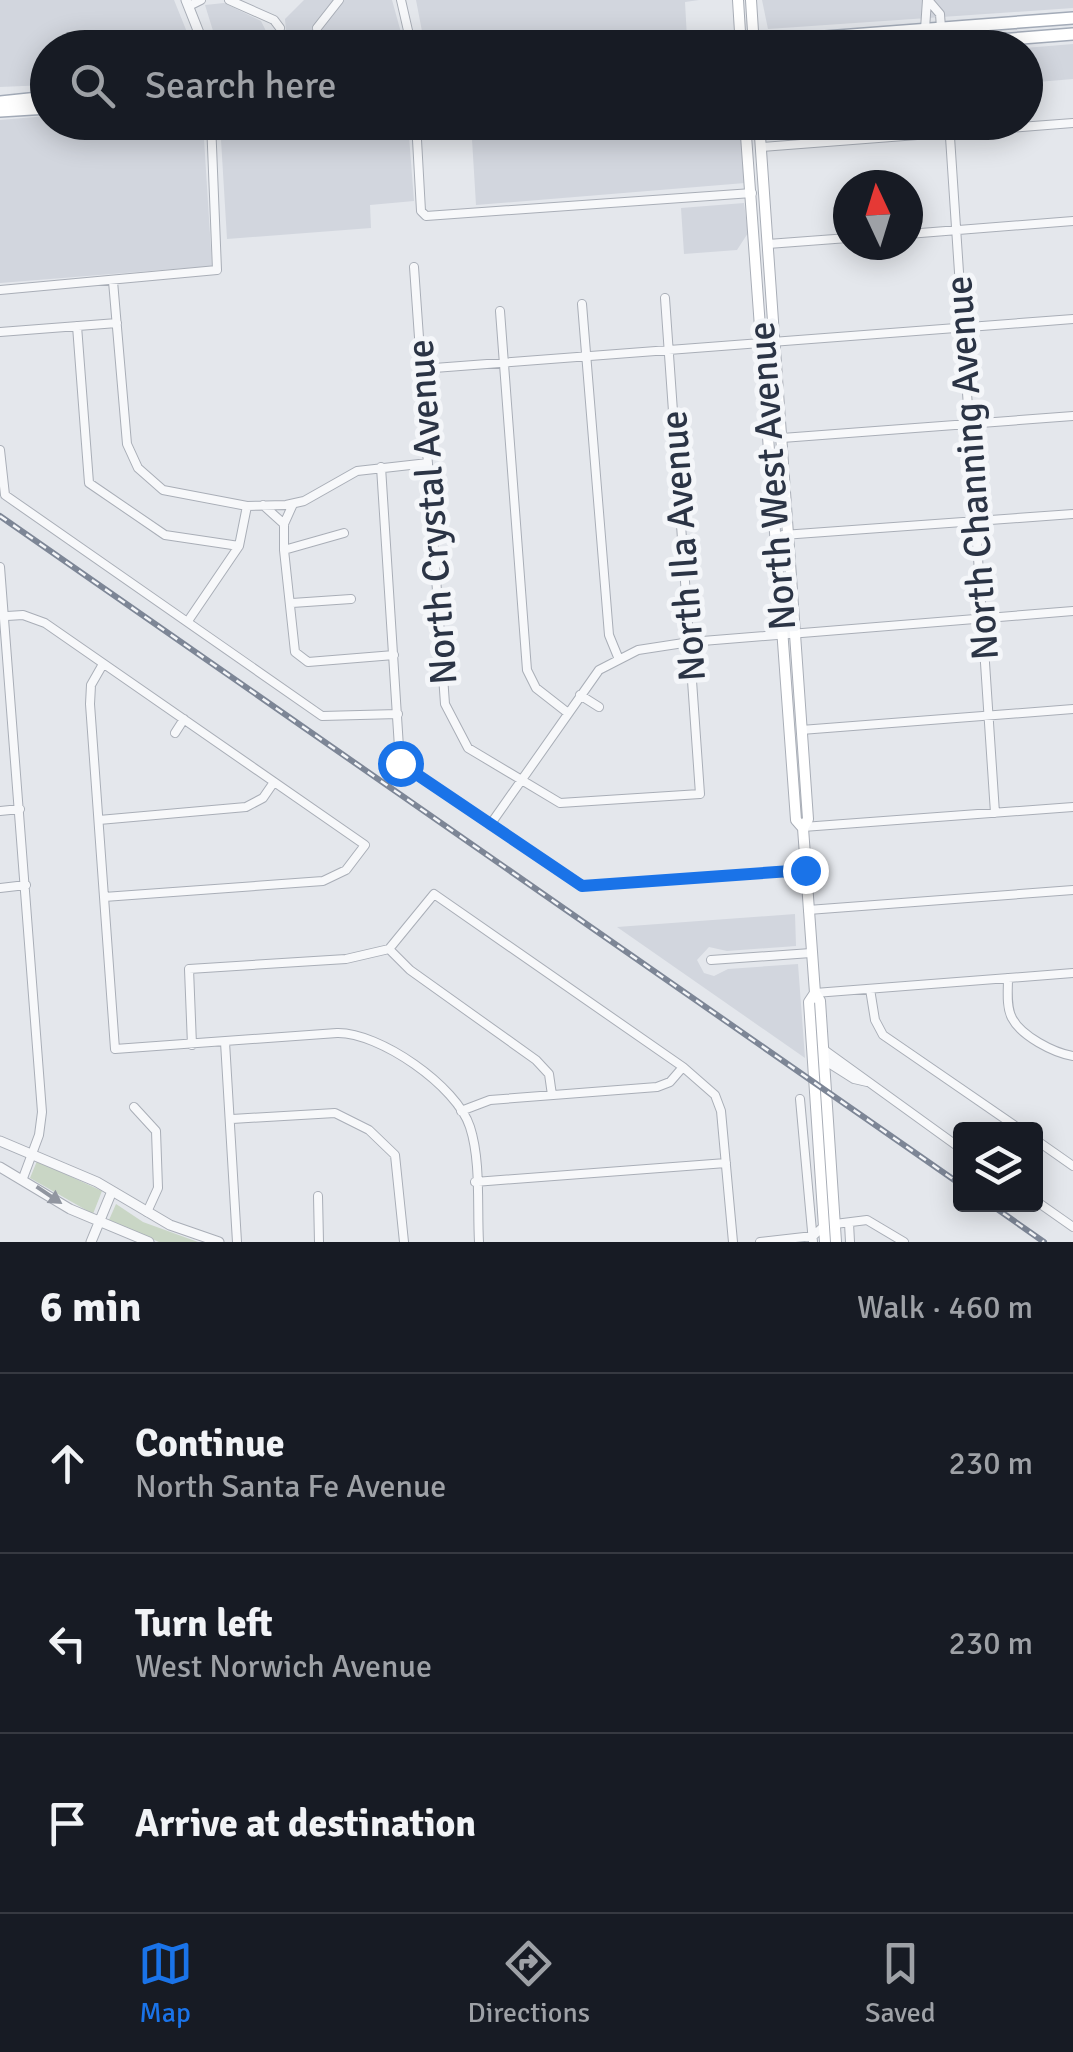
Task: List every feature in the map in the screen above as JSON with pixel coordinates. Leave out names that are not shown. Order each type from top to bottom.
[{"type":"main road","points":[[738,0],[744,30]]},
{"type":"main road","points":[[748,30],[751,0]]},
{"type":"main road","points":[[914,30],[1073,18]]},
{"type":"main road","points":[[991,30],[1007,23]]},
{"type":"main road","points":[[1043,37],[1073,34]]},
{"type":"main road","points":[[0,99],[30,96]]},
{"type":"main road","points":[[0,110],[30,109]]},
{"type":"main road","name":"North West Avenue","points":[[747,140],[782,438],[782,535]]},
{"type":"main road","name":"North West Avenue","points":[[760,140],[796,820],[802,828],[815,993],[820,1001],[824,1054],[828,1225],[818,1241]]},
{"type":"main road","points":[[752,193],[759,201],[764,254],[770,267]]},
{"type":"main road","name":"North West Avenue","points":[[789,634],[802,730],[808,819],[802,828]]},
{"type":"main road","name":"North West Avenue","points":[[815,993],[809,1002],[810,1030],[828,1225],[836,1242]]},
{"type":"main road","points":[[810,1030],[824,1054]]},
{"type":"street","points":[[198,30],[188,3],[201,0]]},
{"type":"street","points":[[229,0],[274,20],[280,28]]},
{"type":"street","points":[[317,28],[339,0]]},
{"type":"street","points":[[401,0],[408,30]]},
{"type":"street","points":[[928,0],[940,14],[941,28]]},
{"type":"street","points":[[925,29],[928,0]]},
{"type":"street","points":[[1043,126],[1073,123]]},
{"type":"street","points":[[0,290],[217,270],[212,140]]},
{"type":"street","points":[[417,140],[421,211],[426,216],[752,193]]},
{"type":"street","points":[[761,147],[862,140]]},
{"type":"street","name":"North Channing Avenue","points":[[949,140],[995,813]]},
{"type":"street","points":[[923,233],[1073,221]]},
{"type":"street","points":[[768,244],[833,239]]},
{"type":"street","name":"North Crystal Avenue","points":[[414,267],[446,704],[468,748],[547,799],[574,805],[700,794]]},
{"type":"street","points":[[114,282],[127,444],[138,468],[163,490],[246,506],[293,504],[357,471],[428,464]]},
{"type":"street","name":"North Ila Avenue","points":[[665,298],[700,794]]},
{"type":"street","points":[[582,304],[609,635],[618,658]]},
{"type":"street","points":[[500,311],[527,670],[536,688],[568,713]]},
{"type":"street","points":[[422,369],[1073,319]]},
{"type":"street","points":[[0,332],[117,323]]},
{"type":"street","points":[[77,326],[89,484],[164,535],[239,546]]},
{"type":"street","points":[[782,438],[1073,416]]},
{"type":"street","points":[[0,450],[5,495],[322,716],[398,714]]},
{"type":"street","points":[[381,467],[400,763],[582,886],[805,870]]},
{"type":"street","points":[[293,504],[284,524],[284,550],[295,652],[302,660],[394,655]]},
{"type":"street","points":[[262,505],[284,524]]},
{"type":"street","points":[[188,621],[239,546],[246,506]]},
{"type":"street","points":[[782,535],[1073,514]]},
{"type":"street","points":[[284,550],[344,533]]},
{"type":"street","points":[[0,566],[7,616],[42,1112],[22,1178]]},
{"type":"street","points":[[292,602],[351,599]]},
{"type":"street","points":[[490,825],[599,670],[618,658],[690,642],[1073,612]]},
{"type":"street","points":[[7,616],[23,615],[45,623],[365,845],[346,870],[323,881],[104,897]]},
{"type":"street","points":[[103,664],[90,698],[115,1049],[337,1034],[366,1036],[428,1076],[462,1111],[473,1142],[479,1242]]},
{"type":"street","points":[[580,695],[599,708]]},
{"type":"street","points":[[802,730],[1073,709]]},
{"type":"street","points":[[175,733],[184,719]]},
{"type":"street","points":[[99,820],[246,807],[262,798],[274,782]]},
{"type":"street","points":[[802,828],[1073,807]]},
{"type":"street","points":[[0,811],[20,809]]},
{"type":"street","points":[[0,888],[26,886]]},
{"type":"street","points":[[808,910],[1073,890]]},
{"type":"street","points":[[192,1045],[190,970],[346,959],[389,949],[434,894],[683,1067],[716,1095],[733,1242]]},
{"type":"street","points":[[389,949],[410,970],[536,1060],[550,1074],[552,1095]]},
{"type":"street","points":[[712,960],[812,953]]},
{"type":"street","points":[[815,993],[1073,973]]},
{"type":"street","points":[[1008,978],[1014,1021],[1052,1050],[1073,1056]]},
{"type":"street","points":[[870,990],[875,1020],[882,1034],[1008,1122]]},
{"type":"street","points":[[225,1042],[237,1242]]},
{"type":"street","points":[[824,1054],[854,1080],[866,1082],[953,1143]]},
{"type":"street","points":[[462,1111],[490,1100],[662,1086],[683,1067]]},
{"type":"street","points":[[760,1242],[818,1241],[800,1099]]},
{"type":"street","points":[[134,1107],[156,1131],[159,1180],[146,1212]]},
{"type":"street","points":[[232,1119],[335,1113],[368,1130],[395,1155],[404,1242]]},
{"type":"street","points":[[0,1141],[112,1191],[146,1212],[219,1242]]},
{"type":"street","points":[[1043,1145],[1073,1166]]},
{"type":"street","points":[[475,1182],[726,1164]]},
{"type":"street","points":[[0,1167],[56,1201],[149,1242]]},
{"type":"street","points":[[91,1242],[112,1191]]},
{"type":"street","points":[[318,1196],[319,1242]]},
{"type":"street","points":[[1043,1206],[1073,1227]]},
{"type":"street","points":[[849,1223],[850,1242]]},
{"type":"street","points":[[828,1225],[876,1223],[904,1242]]},
{"type":"shaded area","points":[[0,0],[174,0],[186,30],[30,30],[30,86],[0,87]]},
{"type":"shaded area","points":[[304,0],[392,0],[400,30],[286,30],[285,19]]},
{"type":"shaded area","points":[[416,0],[699,0],[685,2],[687,30],[422,30]]},
{"type":"shaded area","points":[[762,0],[1073,0],[1073,8],[768,29]]},
{"type":"shaded area","points":[[224,3],[261,21],[266,30],[213,30],[205,5]]},
{"type":"shaded area","points":[[1073,44],[1073,79],[1043,82],[1043,46]]},
{"type":"shaded area","points":[[30,117],[30,140],[204,140],[212,266],[0,283],[0,120]]},
{"type":"shaded area","points":[[221,140],[409,140],[414,201],[370,205],[371,228],[227,239]]},
{"type":"shaded area","points":[[472,140],[741,140],[745,183],[476,205]]},
{"type":"shaded area","points":[[744,203],[748,233],[737,250],[684,254],[681,208]]},
{"type":"shaded area","points":[[795,914],[796,946],[727,951],[709,947],[697,960],[704,973],[714,976],[728,969],[798,964],[805,1058],[617,927]]},
{"type":"green space","points":[[37,1161],[102,1191],[93,1214],[30,1178]]},
{"type":"green space","points":[[116,1204],[143,1222],[198,1242],[159,1242],[109,1220]]},
{"type":"railway","points":[[0,516],[953,1179]]},
{"type":"railway","points":[[1001,1212],[1044,1242]]},
{"type":"route","points":[[400,763],[569,881],[582,886],[805,870]]}]
